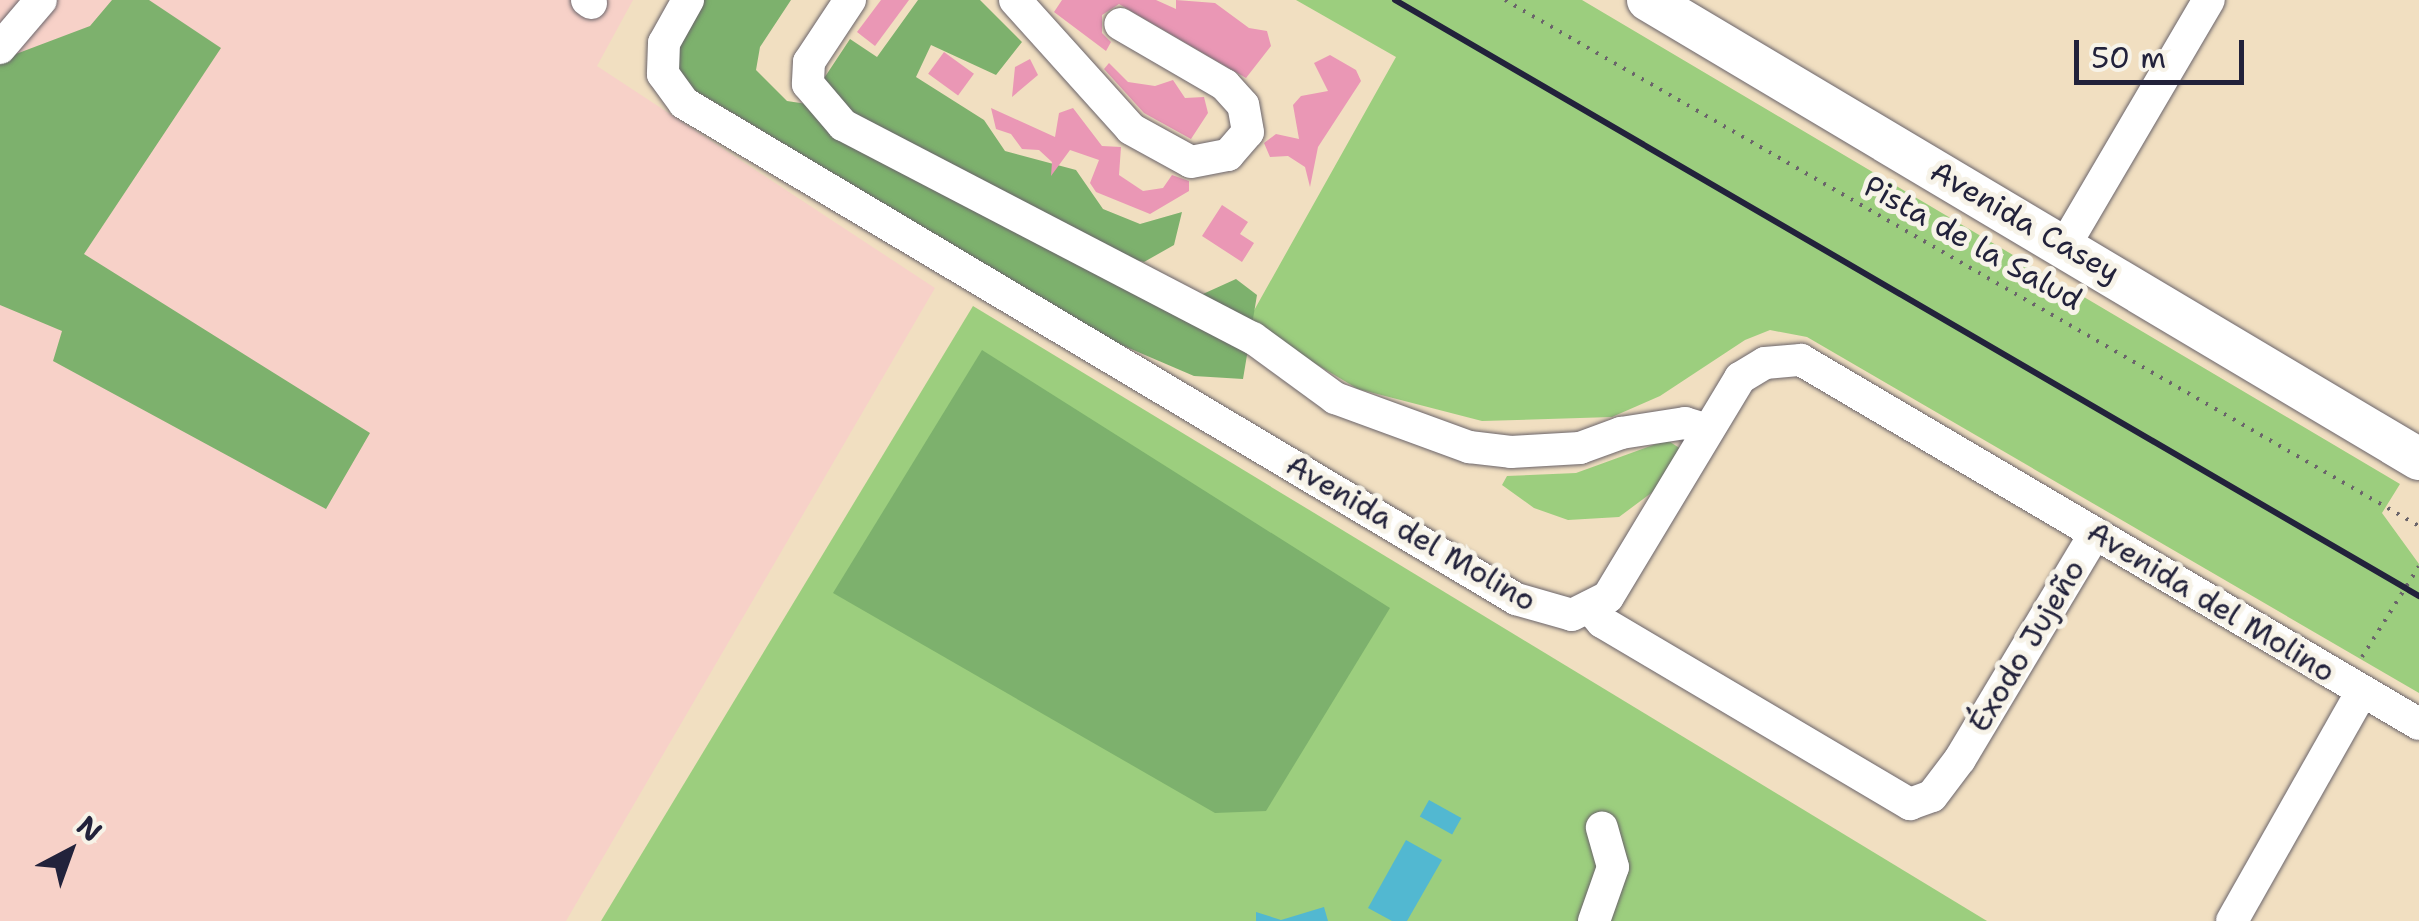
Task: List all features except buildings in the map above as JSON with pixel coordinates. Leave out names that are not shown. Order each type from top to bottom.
[{"type":"main road","name":"Avenida Casey","points":[[1660,3],[2413,449]]},
{"type":"street","points":[[0,48],[41,0]]},
{"type":"street","name":"Avenida del Molino","points":[[688,0],[664,43],[663,74],[684,103],[1516,599],[1572,615],[1608,598],[1740,378],[1766,363],[1801,360],[2419,724]]},
{"type":"street","points":[[850,0],[809,62],[808,84],[843,124],[1253,338],[1335,398],[1469,448],[1511,452],[1580,448],[1621,433],[1685,423],[1708,430]]},
{"type":"street","points":[[1015,0],[1130,129],[1192,162],[1228,155],[1248,132],[1244,105],[1225,86],[1120,24]]},
{"type":"street","points":[[2065,245],[2209,0]]},
{"type":"street","name":"Éxodo Jujeño","points":[[1589,606],[1602,622],[1910,804],[1932,796],[1960,759],[2095,534]]},
{"type":"street","points":[[2232,921],[2362,692]]},
{"type":"street","points":[[1594,921],[1614,867],[1602,828]]},
{"type":"path","name":"Pista de la Salud","points":[[1504,0],[2419,526]]},
{"type":"path","points":[[2362,692],[2362,649],[2419,566]]},
{"type":"shaded area","points":[[0,0],[633,0],[597,66],[935,288],[566,921],[0,921]]},
{"type":"green space","points":[[112,0],[149,0],[221,48],[84,254],[370,433],[326,509],[53,361],[62,331],[0,305],[0,60],[90,26]]},
{"type":"green space","points":[[703,0],[791,0],[760,47],[756,70],[787,101],[807,104],[850,39],[877,57],[918,0],[980,0],[1022,42],[996,75],[931,45],[916,77],[984,120],[1005,151],[1076,170],[1103,209],[1140,224],[1182,212],[1174,245],[1144,262],[1108,253],[1172,308],[1236,279],[1257,295],[1243,379],[1194,376],[1117,343],[694,90],[676,67],[680,40]]},
{"type":"green space","points":[[1296,0],[1582,0],[2400,484],[2382,513],[2419,564],[2419,693],[1807,337],[1770,330],[1745,340],[1660,396],[1612,417],[1482,421],[1358,389],[1247,323],[1396,57]]},
{"type":"green space","points":[[973,306],[1987,921],[601,921]]},
{"type":"green space","points":[[982,350],[1390,608],[1266,811],[1215,813],[833,593]]},
{"type":"green space","points":[[1667,440],[1681,449],[1662,485],[1619,517],[1568,520],[1534,508],[1502,485],[1507,476],[1576,473]]},
{"type":"water","points":[[1429,800],[1461,818],[1452,835],[1420,817]]},
{"type":"water","points":[[1406,840],[1442,860],[1407,921],[1392,921],[1368,908]]},
{"type":"water","points":[[1324,907],[1328,921],[1256,921],[1256,912],[1281,920]]},
{"type":"railway","points":[[1395,0],[2419,596]]}]
